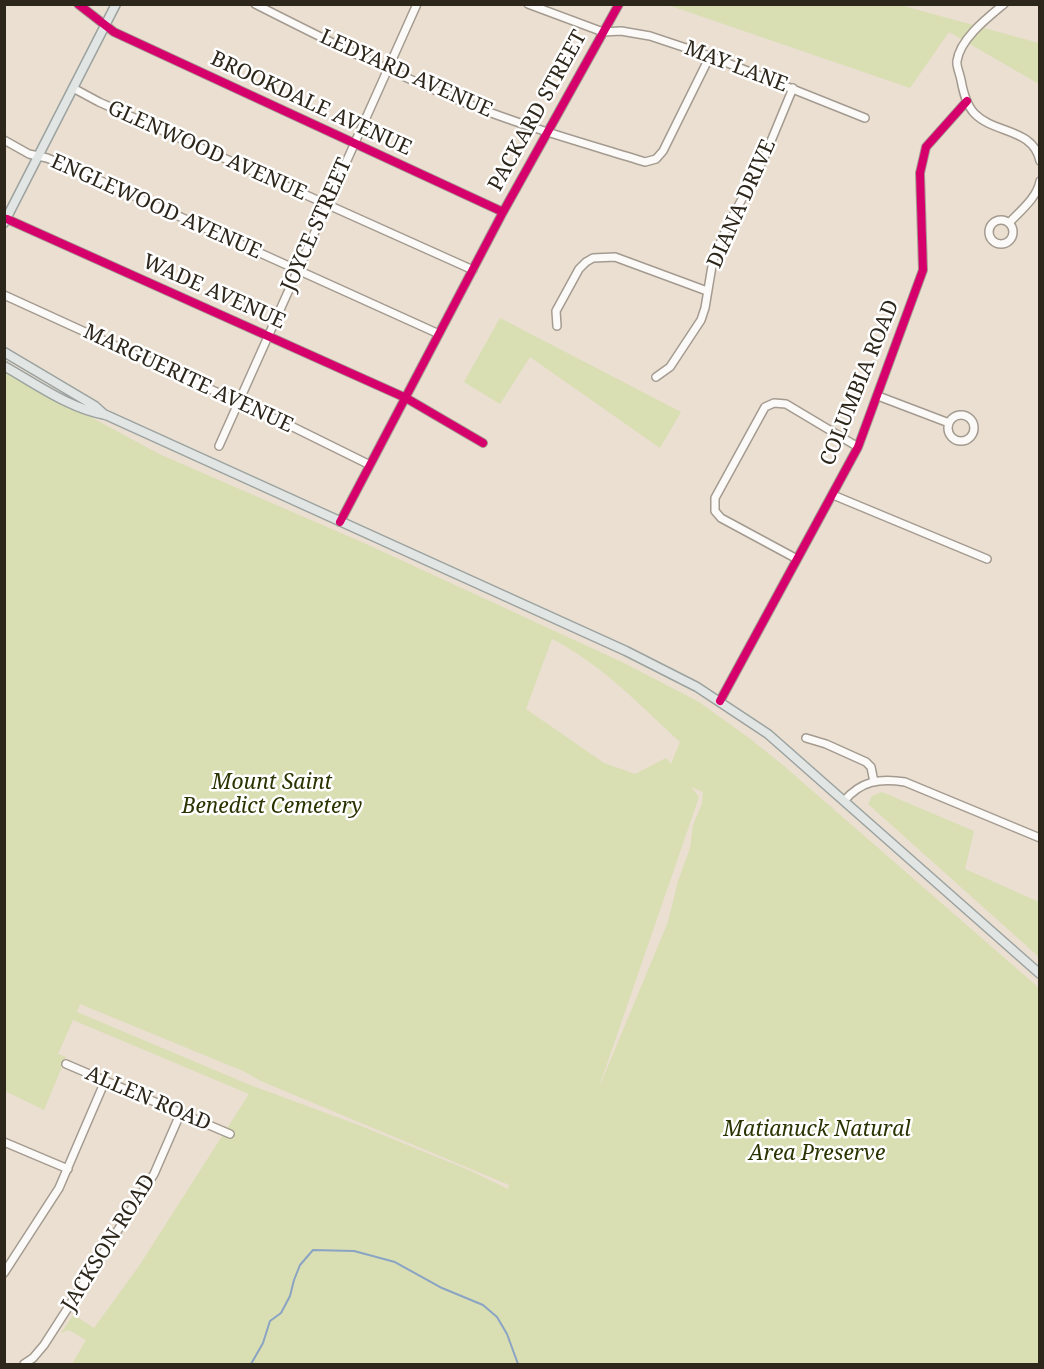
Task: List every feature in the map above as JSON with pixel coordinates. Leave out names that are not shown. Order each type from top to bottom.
[{"type":"main road","points":[[6,221],[116,4]]},
{"type":"main road","points":[[4,352],[95,406],[106,415]]},
{"type":"main road","points":[[4,366],[74,404],[106,415],[668,671],[720,701],[768,734],[1040,974]]},
{"type":"street","name":"BROOKDALE AVENUE","points":[[78,4],[114,32],[503,212]]},
{"type":"street","name":"LEDYARD AVENUE","points":[[255,4],[387,70],[465,103],[546,132],[645,162],[656,159],[663,151],[710,57]]},
{"type":"street","name":"JOYCE STREET","points":[[219,446],[417,4]]},
{"type":"street","name":"MAY LANE","points":[[528,4],[603,32],[621,31],[650,36],[865,117]]},
{"type":"street","name":"PACKARD STREET","points":[[340,522],[546,132],[619,4]]},
{"type":"street","points":[[1004,4],[967,39],[957,62],[967,101],[975,114],[994,126],[1024,136],[1040,161]]},
{"type":"street","name":"GLENWOOD AVENUE","points":[[73,88],[99,102],[473,270]]},
{"type":"street","name":"DIANA DRIVE","points":[[656,377],[670,367],[701,320],[713,260],[727,227],[764,158],[793,88]]},
{"type":"street","name":"COLUMBIA ROAD","points":[[720,701],[858,447],[923,270],[920,173],[926,147],[967,101]]},
{"type":"street","name":"ENGLEWOOD AVENUE","points":[[4,140],[28,154],[47,158],[79,171],[439,334]]},
{"type":"street","points":[[1009,222],[1028,203],[1040,181]]},
{"type":"street","name":"WADE AVENUE","points":[[6,221],[406,398],[483,443]]},
{"type":"street","points":[[557,326],[556,311],[579,269],[593,258],[615,257],[707,291]]},
{"type":"street","name":"MARGUERITE AVENUE","points":[[4,295],[238,401],[370,465]]},
{"type":"street","points":[[878,396],[949,423]]},
{"type":"street","points":[[797,559],[721,518],[715,511],[715,498],[765,408],[774,404],[786,404],[858,447]]},
{"type":"street","points":[[833,495],[987,559]]},
{"type":"street","points":[[806,738],[826,744],[866,762],[871,767],[874,782]]},
{"type":"street","points":[[844,801],[854,790],[874,782],[894,780],[916,786],[1040,838]]},
{"type":"street","name":"ALLEN ROAD","points":[[66,1064],[230,1134]]},
{"type":"street","points":[[4,1273],[59,1188],[105,1081]]},
{"type":"street","name":"JACKSON ROAD","points":[[24,1365],[44,1345],[154,1174],[181,1112]]},
{"type":"street","points":[[4,1142],[68,1169]]},
{"type":"green space","points":[[668,5],[900,5],[1039,43],[1039,84],[949,32],[910,88]]},
{"type":"green space","points":[[500,318],[681,412],[660,448],[530,357],[500,404],[464,382]]},
{"type":"green space","points":[[4,370],[159,454],[366,544],[624,663],[699,702],[784,766],[1039,988],[1039,1364],[72,1364],[86,1340],[69,1330],[61,1333],[77,1309],[77,1317],[94,1328],[139,1266],[249,1094],[73,1020],[58,1054],[66,1057],[44,1110],[5,1091]],"holes":[[[552,639],[587,660],[680,742],[671,764],[666,758],[635,774],[604,763],[526,709]],[[691,787],[703,792],[702,804],[693,825],[690,848],[678,881],[668,922],[598,1090],[699,797]],[[80,1004],[509,1185],[508,1189],[471,1171],[361,1126],[250,1085],[77,1012]]]},
{"type":"green space","points":[[882,792],[974,831],[965,869],[1039,902],[1039,957],[868,804],[872,796]]},
{"type":"waterway","points":[[251,1364],[263,1343],[270,1321],[281,1313],[290,1296],[300,1265],[313,1250],[354,1251],[395,1262],[442,1288],[483,1305],[497,1317],[507,1334],[518,1364]]},
{"type":"cycle path","points":[[78,4],[114,32],[503,212]]},
{"type":"cycle path","points":[[340,522],[503,212],[619,4]]},
{"type":"cycle path","points":[[720,701],[858,447],[923,270],[920,173],[926,147],[967,101]]},
{"type":"cycle path","points":[[7,219],[406,398],[483,443]]},
{"type":"park label","name":"Mount Saint Benedict Cemetery","points":[[272,795]]},
{"type":"park label","name":"Matianuck Natural Area Preserve","points":[[817,1142]]}]
